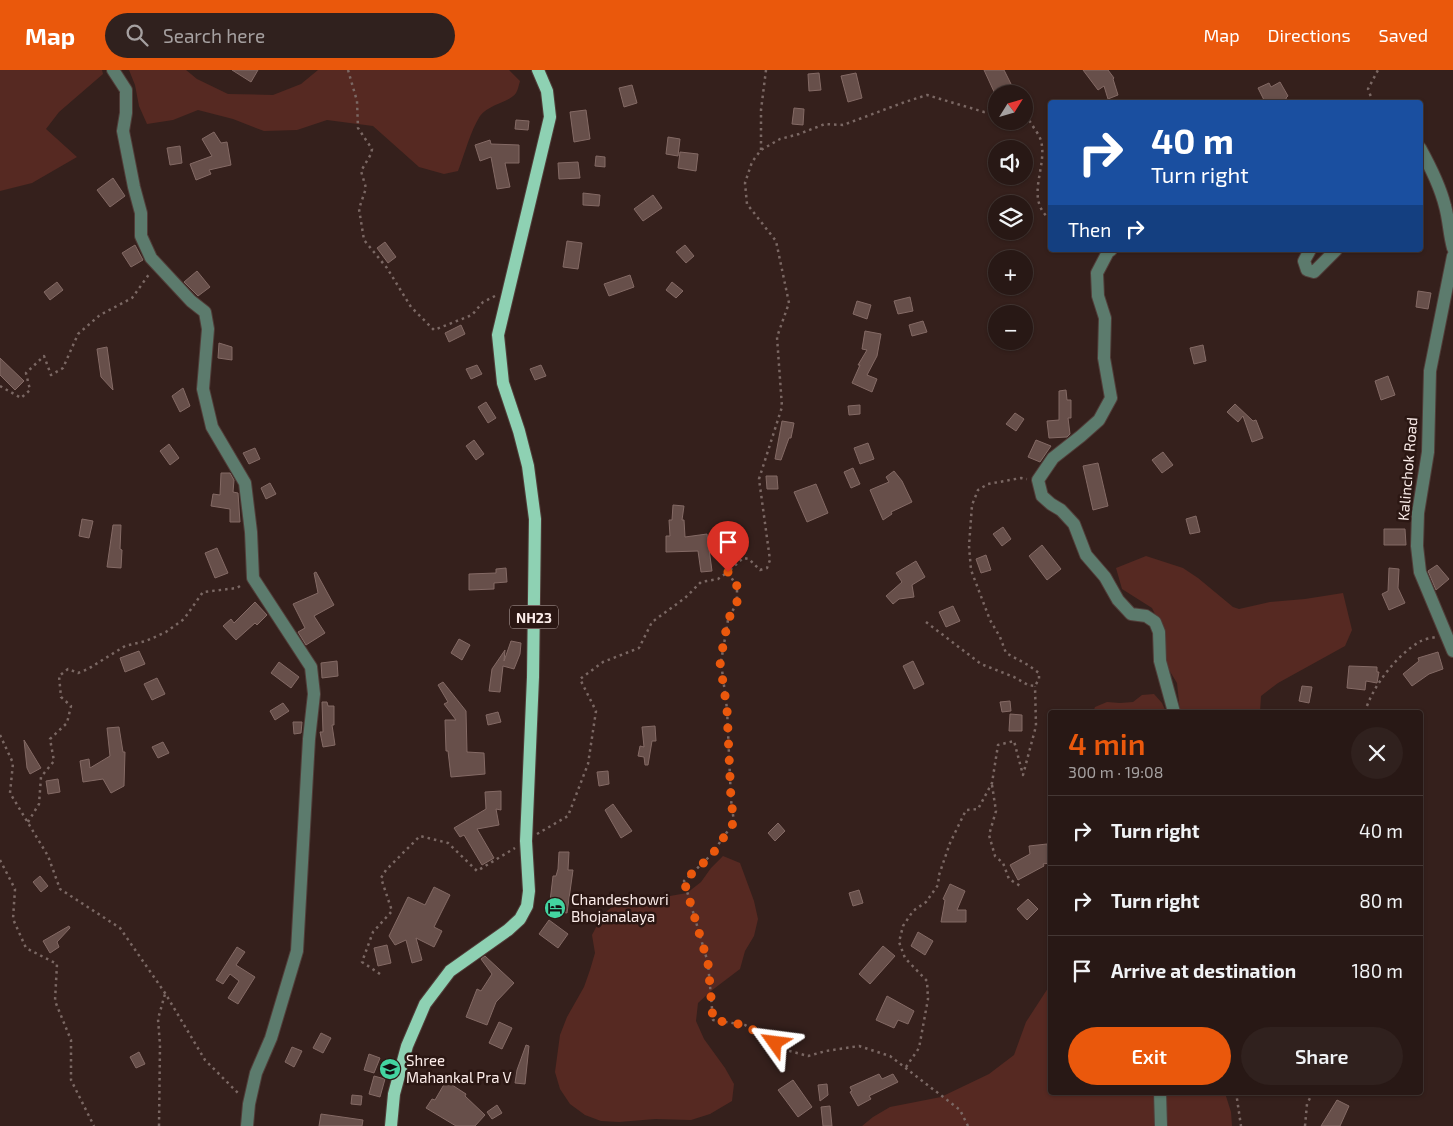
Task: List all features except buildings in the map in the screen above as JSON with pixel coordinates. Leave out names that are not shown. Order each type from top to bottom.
[{"type":"main road","name":"NH23","points":[[391,1126],[394,1094],[407,1046],[425,1004],[450,971],[508,930],[520,919],[527,906],[529,891],[526,841],[533,677],[535,519],[528,466],[503,383],[499,360],[498,335],[550,117],[547,91],[538,70]]},
{"type":"street","points":[[113,70],[126,90],[126,113],[123,131],[141,212],[141,236],[151,258],[156,264],[191,301],[205,312],[208,329],[203,389],[212,427],[245,483],[251,532],[253,578],[311,667],[314,694],[309,739],[297,951],[271,1038],[256,1073],[249,1104],[247,1126]]},
{"type":"street","points":[[1423,153],[1445,206],[1453,248]]},
{"type":"street","points":[[1110,252],[1096,273],[1098,296],[1105,318],[1104,358],[1111,398],[1099,420],[1082,436],[1053,458],[1038,480],[1042,496],[1061,510],[1074,524],[1086,555],[1105,577],[1118,600],[1131,614],[1146,616],[1155,622],[1159,632],[1160,661],[1173,710]]},
{"type":"street","points":[[1309,252],[1304,261],[1307,270],[1314,272],[1334,252]]},
{"type":"street","name":"Kalinchok Road","points":[[1453,256],[1430,371],[1428,452],[1418,513],[1417,546],[1420,572],[1453,651]]},
{"type":"street","points":[[1160,1095],[1161,1126]]},
{"type":"path","points":[[348,70],[357,101],[358,128],[372,149],[361,171],[366,188],[359,208],[364,240],[388,268],[411,306],[434,330],[472,315],[483,302],[508,290]]},
{"type":"path","points":[[761,150],[761,110],[766,70]]},
{"type":"path","points":[[1372,100],[1368,89],[1378,70]]},
{"type":"path","points":[[968,1126],[960,1110],[890,1056],[859,1046],[808,1056],[786,1050],[745,1025],[713,1020],[708,963],[684,881],[712,855],[734,822],[731,800],[727,709],[720,662],[728,620],[737,602],[737,586],[728,572],[743,558],[749,559],[760,570],[767,568],[770,560],[759,479],[782,406],[777,337],[789,302],[776,241],[746,204],[745,183],[752,162],[761,150],[780,139],[825,124],[843,125],[927,95],[988,112]]},
{"type":"path","points":[[1033,127],[1040,139],[1041,155],[1037,200],[1042,213],[1048,218]]},
{"type":"path","points":[[0,386],[21,398],[30,390],[26,373],[44,356],[50,375],[64,368],[78,334],[100,315],[132,298],[156,264]]},
{"type":"path","points":[[1022,887],[1009,879],[1003,863],[995,856],[990,835],[996,810],[992,783],[998,745],[1014,741],[1023,775],[1036,726],[1035,686],[1039,679],[1039,673],[1006,652],[990,620],[972,570],[969,546],[972,506],[978,490],[988,484],[1003,480],[1021,478],[1038,480]]},
{"type":"path","points":[[28,822],[39,804],[41,777],[54,761],[50,738],[67,723],[71,706],[61,697],[59,676],[68,669],[78,672],[88,669],[125,646],[146,641],[166,632],[184,619],[203,592],[237,588],[253,578]]},
{"type":"path","points":[[926,622],[981,664],[1014,676],[1028,685],[1035,686]]},
{"type":"path","points":[[1366,710],[1368,701],[1394,662],[1421,641],[1445,634]]},
{"type":"path","points":[[0,735],[13,763],[10,793],[48,856],[60,888],[120,928],[165,993],[205,1060],[249,1104]]},
{"type":"path","points":[[906,1067],[920,1048],[928,1000],[927,981],[906,958],[900,942],[904,926],[913,910],[926,902],[938,885],[938,875],[966,810],[978,809],[992,783]]},
{"type":"path","points":[[0,860],[15,889],[13,919],[26,948],[57,964],[55,1001],[71,1040],[71,1080],[94,1126]]},
{"type":"path","points":[[159,1126],[160,1045],[158,1020],[165,993]]},
{"type":"path","points":[[1236,1095],[1241,1126]]},
{"type":"path","points":[[1305,1126],[1308,1104],[1312,1095]]},
{"type":"shaded area","points":[[0,70],[102,70],[103,74],[59,112],[46,129],[77,157],[32,183],[0,191]]},
{"type":"shaded area","points":[[129,70],[186,70],[197,79],[228,94],[273,95],[301,84],[318,70],[509,70],[520,81],[517,92],[513,96],[488,109],[480,116],[470,136],[458,171],[444,174],[419,167],[373,126],[327,120],[297,130],[264,131],[233,119],[198,110],[173,120],[147,124],[139,106],[135,85]]},
{"type":"shaded area","points":[[1146,556],[1183,568],[1233,607],[1239,609],[1270,602],[1343,593],[1352,630],[1345,646],[1278,683],[1261,696],[1260,710],[1180,710],[1177,683],[1163,660],[1162,628],[1152,608],[1122,589],[1116,568]]},
{"type":"shaded area","points":[[1154,694],[1165,710],[1094,710],[1095,707],[1107,702],[1133,702],[1142,695]]},
{"type":"shaded area","points":[[723,856],[740,863],[754,901],[758,919],[754,936],[745,951],[740,969],[698,1003],[696,1021],[704,1039],[734,1084],[732,1101],[710,1114],[691,1120],[655,1119],[619,1122],[601,1121],[585,1115],[570,1104],[560,1089],[555,1072],[560,1035],[567,1017],[584,987],[595,953],[592,935],[603,914],[616,904],[633,898],[687,893],[701,882]]},
{"type":"shaded area","points":[[1048,988],[1048,1095],[1226,1095],[1231,1112],[1232,1126],[862,1126],[890,1107],[941,1097],[989,1074],[1014,1055],[1026,1022]]},
{"type":"place","name":"Chandeshowri Bhojanalaya","points":[[555,908]]},
{"type":"place","name":"Shree Mahankal Pra V","points":[[390,1069]]},
{"type":"route","points":[[728,572],[737,586],[737,602],[728,620],[720,662],[727,709],[731,800],[734,822],[712,855],[684,881],[708,963],[713,1020],[745,1025],[775,1043]]}]
